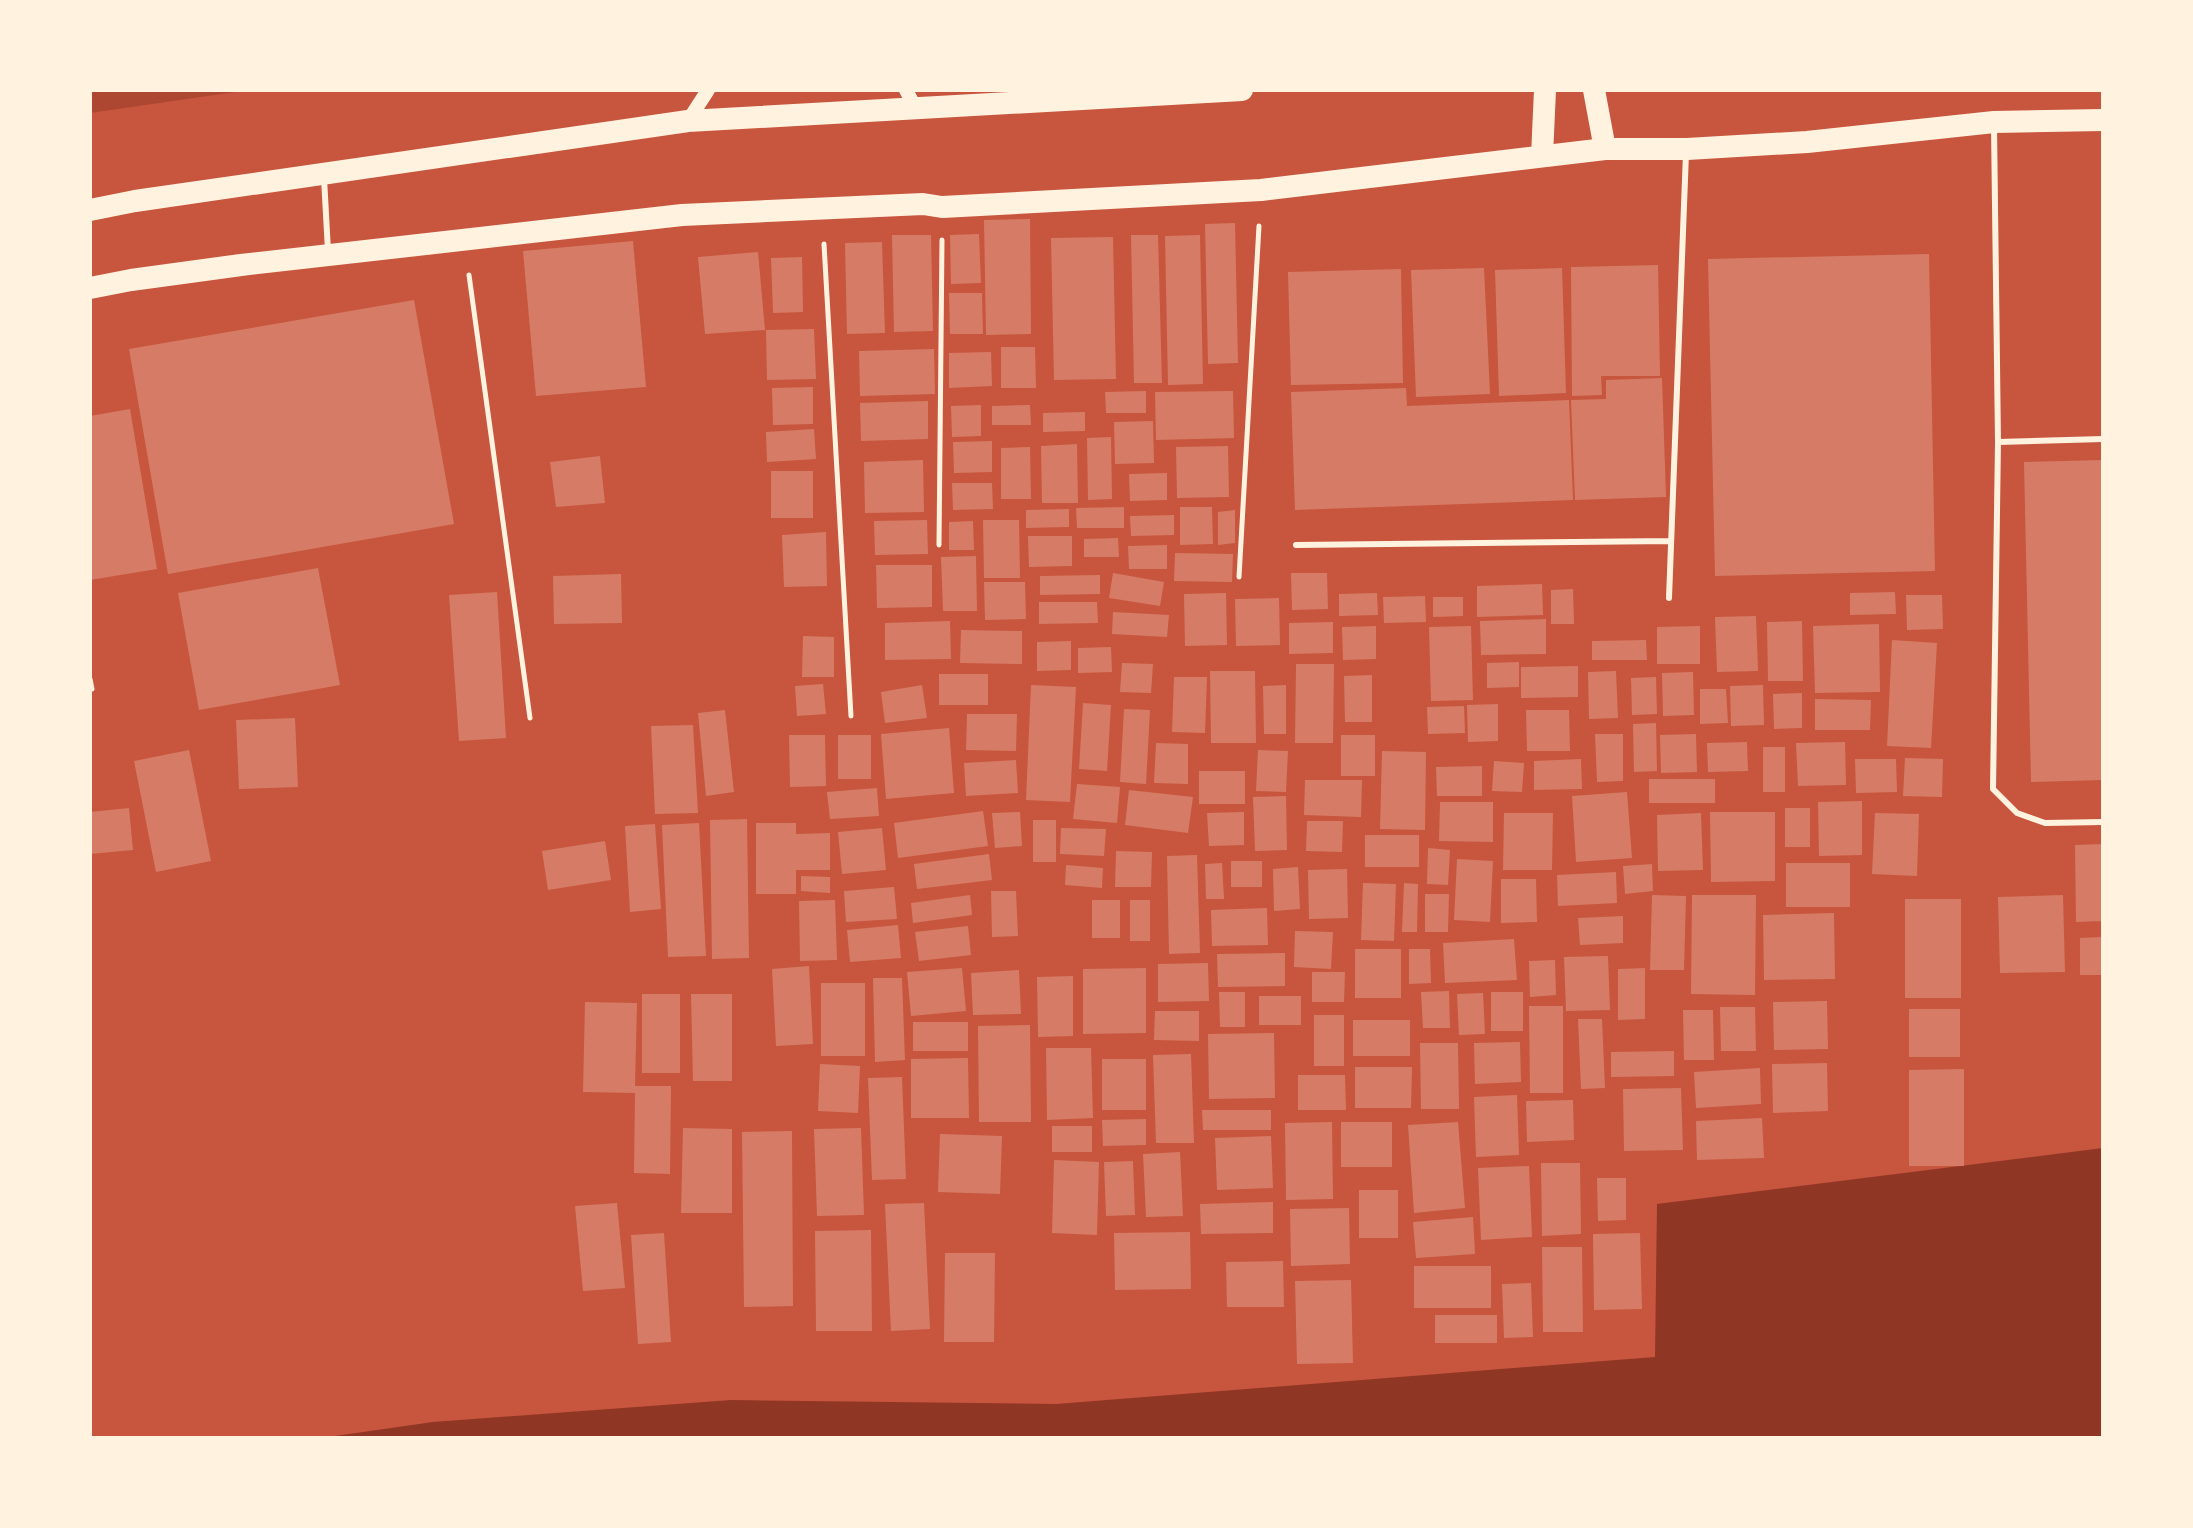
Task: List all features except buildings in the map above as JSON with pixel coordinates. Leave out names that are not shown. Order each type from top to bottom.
[{"type":"highway","points":[[90,210],[688,121],[911,98],[1242,90]]},
{"type":"highway","points":[[1542,156],[1545,90]]},
{"type":"highway","points":[[1594,90],[1605,149]]},
{"type":"highway","points":[[90,288],[241,265],[682,215],[822,207],[923,204],[942,207],[1261,190],[1605,149],[1687,149],[1807,142],[1994,122],[2103,120]]},
{"type":"street","points":[[688,121],[708,90]]},
{"type":"lane","points":[[1994,122],[1998,442],[1993,789],[2017,813],[2045,823],[2103,822]]},
{"type":"lane","points":[[1669,598],[1687,149]]},
{"type":"lane","points":[[324,174],[328,257]]},
{"type":"lane","points":[[1998,442],[2103,439]]},
{"type":"lane","points":[[1296,545],[1670,541]]},
{"type":"path","points":[[1239,577],[1261,190]]},
{"type":"path","points":[[822,207],[851,716]]},
{"type":"path","points":[[939,545],[942,207]]},
{"type":"path","points":[[464,238],[530,718]]},
{"type":"path","points":[[90,679],[92,689]]},
{"type":"shaded area","points":[[90,90],[249,90],[90,113]]},
{"type":"shaded area","points":[[2103,1148],[2103,1438],[321,1438],[433,1422],[731,1400],[1056,1404],[1655,1357],[1657,1204]]}]
